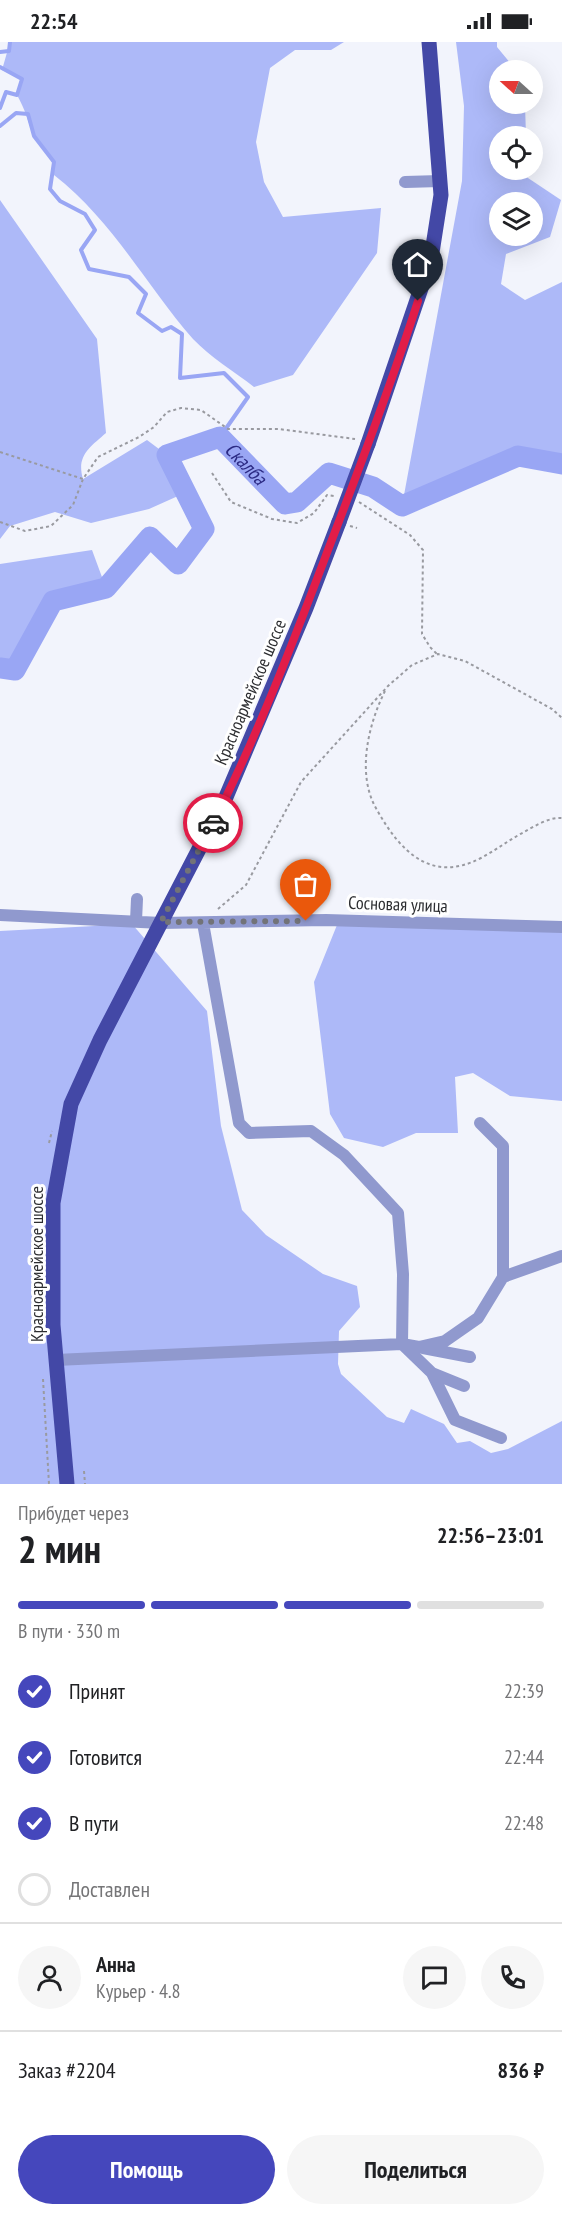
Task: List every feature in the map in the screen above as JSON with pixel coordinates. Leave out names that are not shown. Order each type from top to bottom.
[{"type":"main road","name":"Красноармейское шоссе","points":[[67,1484],[52,1293],[53,1203],[65,1128],[72,1104],[100,1040],[226,797],[253,738],[368,444],[431,259],[440,181],[429,42]]},
{"type":"street","points":[[405,182],[440,181]]},
{"type":"street","points":[[136,921],[137,899]]},
{"type":"street","name":"Сосновая улица","points":[[0,915],[202,923],[326,920],[562,927]]},
{"type":"street","points":[[202,923],[239,1123],[249,1133],[311,1131],[344,1155],[398,1213],[403,1274],[402,1344]]},
{"type":"street","points":[[419,1347],[446,1341],[478,1318],[503,1277],[503,1146],[480,1123]]},
{"type":"street","points":[[503,1277],[562,1257]]},
{"type":"street","points":[[402,1344],[432,1373],[455,1420],[501,1438]]},
{"type":"street","points":[[56,1360],[402,1344],[470,1357]]},
{"type":"street","points":[[432,1373],[464,1386]]},
{"type":"path","points":[[0,522],[25,531],[51,526],[73,505],[84,479],[98,457],[139,437],[154,427],[168,412],[181,408],[201,410],[228,429],[279,429],[351,437]]},
{"type":"path","points":[[0,452],[84,479]]},
{"type":"path","points":[[212,473],[231,502],[272,519],[297,524],[314,513],[327,495],[336,496]]},
{"type":"path","points":[[353,499],[410,535],[423,550],[423,634],[430,647],[438,654],[465,661],[552,709],[562,718]]},
{"type":"path","points":[[202,923],[246,885],[301,782],[388,686],[412,665],[438,654]]},
{"type":"path","points":[[388,686],[375,711],[368,740],[367,771],[373,803],[389,832],[410,855],[432,866],[457,867],[480,858],[531,828],[555,818],[562,818]]},
{"type":"path","points":[[84,1471],[85,1484]]},
{"type":"shaded area","points":[[10,42],[344,42],[331,50],[295,50],[270,68],[256,142],[264,182],[283,217],[381,208],[377,253],[293,375],[254,387],[193,339],[94,212],[54,175],[52,162],[36,141],[17,95],[22,79],[2,70]]},
{"type":"shaded area","points":[[456,42],[497,42],[497,47],[508,60],[489,60],[489,114],[525,114],[526,126],[489,126],[489,180],[531,180],[561,200],[550,237],[543,240],[543,192],[489,192],[489,246],[527,246],[506,254],[501,284],[525,300],[562,282],[562,464],[518,456],[402,506],[462,181],[464,106]]},
{"type":"shaded area","points":[[0,200],[97,339],[106,433],[83,458],[81,471],[83,479],[147,440],[167,455],[178,496],[149,509],[91,523],[55,512],[10,526],[0,539]]},
{"type":"shaded area","points":[[92,550],[106,588],[53,601],[15,670],[0,668],[0,564]]},
{"type":"shaded area","points":[[132,924],[207,1011],[221,1126],[242,1210],[266,1235],[323,1274],[357,1286],[360,1307],[339,1331],[338,1364],[341,1374],[387,1417],[404,1423],[411,1409],[444,1424],[457,1443],[470,1441],[491,1453],[508,1449],[562,1421],[562,1484],[0,1484],[0,931]]},
{"type":"shaded area","points":[[337,925],[562,932],[562,1101],[510,1096],[473,1073],[455,1077],[458,1133],[416,1133],[383,1147],[344,1138],[330,1114],[314,982]]},
{"type":"waterway","points":[[0,52],[9,51],[10,42]]},
{"type":"waterway","points":[[0,67],[22,79],[17,95],[6,92],[0,108]]},
{"type":"waterway","points":[[0,126],[16,113],[28,114],[34,136],[54,162],[50,189],[60,201],[85,214],[95,230],[81,250],[89,269],[129,277],[146,294],[138,313],[162,331],[171,327],[182,334],[180,378],[224,373],[248,397],[220,437]]},
{"type":"waterway","name":"Скалба","points":[[0,668],[15,670],[53,601],[106,588],[150,537],[178,564],[204,529],[167,455],[220,437],[285,504],[297,502],[329,473],[373,487],[402,506],[518,456],[562,464]]},
{"type":"way so far","points":[[213,823],[161,922],[306,921]]},
{"type":"route","points":[[213,823],[253,738],[306,608],[375,426],[418,301]]}]
